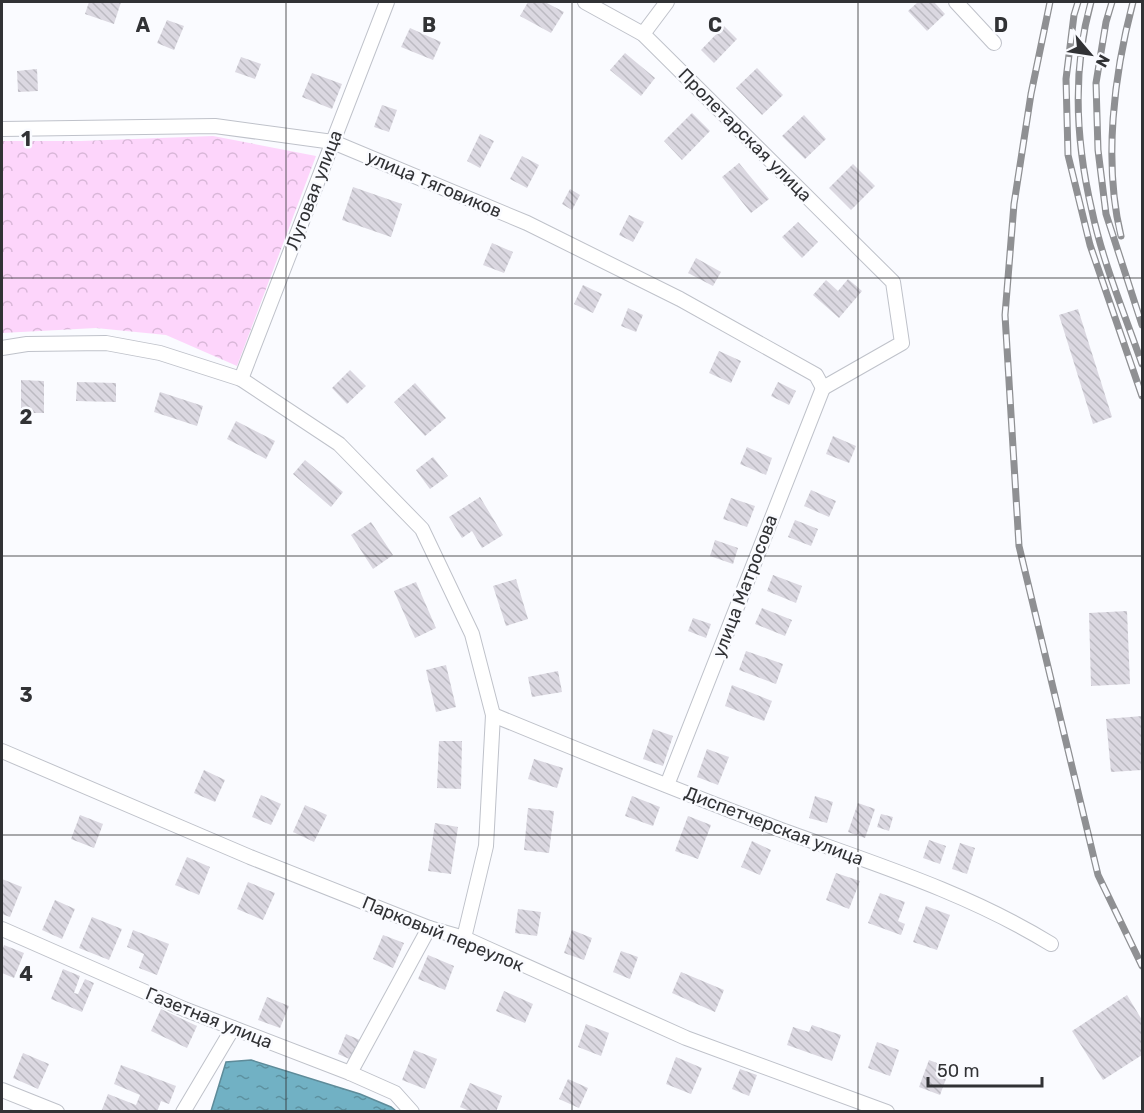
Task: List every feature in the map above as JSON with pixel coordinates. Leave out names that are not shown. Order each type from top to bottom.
[{"type":"street","name":"Луговая улица","points":[[241,379],[387,2]]},
{"type":"street","name":"Пролетарская улица","points":[[585,2],[643,34],[894,282],[902,343],[823,388]]},
{"type":"street","points":[[643,34],[667,2]]},
{"type":"street","points":[[956,2],[994,44]]},
{"type":"street","name":"улица Тяговиков","points":[[2,129],[215,126],[333,142],[527,223],[649,284],[816,375],[823,388]]},
{"type":"street","points":[[2,348],[27,344],[106,343],[160,353],[241,379],[339,444],[422,529],[472,634],[493,715],[486,846],[464,938]]},
{"type":"street","name":"улица Матросова","points":[[667,785],[823,388]]},
{"type":"street","name":"Диспетчерская улица","points":[[493,715],[707,802],[958,895],[1015,922],[1051,944]]},
{"type":"street","name":"Парковый переулок","points":[[2,750],[250,857],[429,928],[464,938],[686,1038],[887,1112]]},
{"type":"street","points":[[350,1073],[429,928]]},
{"type":"street","name":"Газетная улица","points":[[2,929],[184,1009],[350,1073],[395,1093],[412,1112]]},
{"type":"street","points":[[183,1112],[233,1028]]},
{"type":"street","points":[[2,1090],[57,1112]]},
{"type":"green space","points":[[213,136],[316,156],[237,366],[166,335],[96,328],[2,333],[2,141],[81,141]]},
{"type":"water","points":[[251,1060],[360,1094],[396,1111],[211,1111],[226,1062]]},
{"type":"building","points":[[89,2],[121,2],[114,24],[85,14]]},
{"type":"building","points":[[528,2],[545,2],[564,12],[551,33],[520,16]]},
{"type":"building","points":[[918,2],[934,2],[945,14],[927,31],[908,11]]},
{"type":"building","points":[[167,20],[184,26],[174,50],[157,43]]},
{"type":"building","points":[[724,26],[737,39],[714,63],[701,50]]},
{"type":"building","points":[[410,28],[441,42],[433,60],[401,47]]},
{"type":"building","points":[[625,53],[655,78],[641,96],[610,70]]},
{"type":"building","points":[[241,57],[261,64],[255,79],[235,72]]},
{"type":"building","points":[[757,68],[783,95],[762,115],[736,88]]},
{"type":"building","points":[[37,69],[38,91],[18,92],[17,71]]},
{"type":"building","points":[[312,73],[342,84],[332,109],[302,97]]},
{"type":"building","points":[[382,105],[397,110],[389,132],[374,127]]},
{"type":"building","points":[[692,113],[710,131],[682,160],[664,141]]},
{"type":"building","points":[[804,115],[826,139],[805,159],[782,136]]},
{"type":"building","points":[[480,134],[494,141],[480,168],[467,161]]},
{"type":"building","points":[[522,156],[539,165],[527,188],[510,179]]},
{"type":"building","points":[[739,163],[769,199],[751,213],[722,177]]},
{"type":"building","points":[[853,164],[875,186],[851,210],[829,188]]},
{"type":"building","points":[[353,187],[402,204],[391,237],[342,220]]},
{"type":"building","points":[[570,189],[580,195],[572,210],[562,204]]},
{"type":"building","points":[[629,215],[644,222],[633,242],[619,235]]},
{"type":"building","points":[[798,222],[818,242],[802,258],[782,237]]},
{"type":"building","points":[[492,243],[513,252],[504,273],[483,265]]},
{"type":"building","points":[[696,258],[721,272],[713,286],[688,273]]},
{"type":"building","points":[[848,279],[862,291],[839,318],[813,295],[826,280],[838,291]]},
{"type":"building","points":[[583,285],[602,294],[593,313],[574,304]]},
{"type":"building","points":[[628,308],[643,315],[636,332],[621,326]]},
{"type":"building","points":[[1078,309],[1112,417],[1093,424],[1059,315]]},
{"type":"building","points":[[719,351],[741,361],[731,383],[709,373]]},
{"type":"building","points":[[350,370],[366,386],[347,404],[332,388]]},
{"type":"building","points":[[21,380],[44,381],[44,413],[21,413]]},
{"type":"building","points":[[77,382],[116,383],[116,402],[76,401]]},
{"type":"building","points":[[778,382],[796,391],[789,405],[771,396]]},
{"type":"building","points":[[415,383],[446,418],[425,436],[394,402]]},
{"type":"building","points":[[160,392],[203,406],[197,426],[154,412]]},
{"type":"building","points":[[236,421],[275,441],[266,459],[227,439]]},
{"type":"building","points":[[833,436],[856,446],[849,463],[826,454]]},
{"type":"building","points":[[747,447],[772,458],[766,475],[740,464]]},
{"type":"building","points":[[433,457],[448,476],[430,489],[416,470]]},
{"type":"building","points":[[305,460],[343,492],[331,507],[293,474]]},
{"type":"building","points":[[811,490],[836,501],[829,517],[804,506]]},
{"type":"building","points":[[480,497],[503,535],[482,548],[472,531],[462,538],[449,517]]},
{"type":"building","points":[[731,498],[755,506],[747,527],[723,519]]},
{"type":"building","points":[[795,520],[818,529],[811,546],[788,537]]},
{"type":"building","points":[[371,522],[393,555],[373,569],[351,535]]},
{"type":"building","points":[[715,540],[738,548],[733,564],[710,556]]},
{"type":"building","points":[[773,575],[802,586],[796,603],[767,591]]},
{"type":"building","points":[[516,579],[528,619],[506,626],[493,586]]},
{"type":"building","points":[[416,582],[436,628],[415,638],[394,591]]},
{"type":"building","points":[[762,608],[792,620],[785,636],[755,624]]},
{"type":"building","points":[[1127,611],[1130,684],[1091,686],[1089,613]]},
{"type":"building","points":[[693,618],[711,624],[706,638],[688,631]]},
{"type":"building","points":[[746,651],[783,664],[776,684],[739,670]]},
{"type":"building","points":[[446,665],[456,707],[436,712],[426,670]]},
{"type":"building","points":[[558,671],[562,692],[532,697],[528,677]]},
{"type":"building","points":[[732,685],[772,701],[764,721],[725,706]]},
{"type":"building","points":[[1142,716],[1142,770],[1111,772],[1106,719]]},
{"type":"building","points":[[653,729],[673,736],[663,766],[643,759]]},
{"type":"building","points":[[439,741],[462,741],[461,789],[437,788]]},
{"type":"building","points":[[707,749],[729,757],[718,785],[697,777]]},
{"type":"building","points":[[534,759],[563,768],[557,788],[528,779]]},
{"type":"building","points":[[204,770],[225,780],[215,802],[194,793]]},
{"type":"building","points":[[261,795],[281,804],[271,825],[252,817]]},
{"type":"building","points":[[632,796],[660,807],[653,826],[625,816]]},
{"type":"building","points":[[815,796],[833,802],[827,823],[809,818]]},
{"type":"building","points":[[858,803],[875,809],[865,838],[848,832]]},
{"type":"building","points":[[305,805],[327,815],[314,842],[293,832]]},
{"type":"building","points":[[528,808],[554,811],[549,853],[524,850]]},
{"type":"building","points":[[881,814],[893,817],[889,831],[877,827]]},
{"type":"building","points":[[80,815],[103,824],[94,848],[71,839]]},
{"type":"building","points":[[688,816],[711,825],[698,859],[675,851]]},
{"type":"building","points":[[435,823],[458,827],[451,874],[428,871]]},
{"type":"building","points":[[929,840],[946,846],[940,864],[923,858]]},
{"type":"building","points":[[752,841],[771,850],[760,875],[741,867]]},
{"type":"building","points":[[960,843],[975,848],[967,874],[952,869]]},
{"type":"building","points":[[187,857],[210,867],[199,895],[175,885]]},
{"type":"building","points":[[836,873],[860,881],[849,909],[826,900]]},
{"type":"building","points":[[2,879],[22,887],[10,917],[2,914]]},
{"type":"building","points":[[248,882],[275,893],[263,920],[237,909]]},
{"type":"building","points":[[880,893],[905,902],[898,921],[905,924],[901,935],[868,923]]},
{"type":"building","points":[[55,900],[75,909],[62,939],[42,930]]},
{"type":"building","points":[[926,906],[950,915],[937,950],[913,942]]},
{"type":"building","points":[[518,909],[541,912],[537,936],[515,933]]},
{"type":"building","points":[[92,917],[122,929],[109,960],[79,948]]},
{"type":"building","points":[[133,930],[169,944],[157,975],[139,968],[144,954],[127,947]]},
{"type":"building","points":[[572,930],[592,938],[584,960],[564,953]]},
{"type":"building","points":[[383,935],[404,943],[393,968],[373,959]]},
{"type":"building","points":[[4,945],[24,953],[14,978],[2,973]]},
{"type":"building","points":[[621,951],[638,957],[630,979],[613,972]]},
{"type":"building","points":[[428,955],[454,966],[445,990],[418,979]]},
{"type":"building","points":[[63,969],[80,976],[74,993],[78,994],[85,979],[94,983],[82,1012],[51,999]]},
{"type":"building","points":[[681,972],[724,990],[715,1012],[672,993]]},
{"type":"building","points":[[504,991],[533,1004],[525,1023],[496,1011]]},
{"type":"building","points":[[1127,995],[1142,1020],[1142,1055],[1103,1080],[1072,1031]]},
{"type":"building","points":[[267,997],[289,1006],[280,1028],[258,1020]]},
{"type":"building","points":[[161,1009],[197,1026],[187,1048],[151,1031]]},
{"type":"building","points":[[586,1024],[609,1033],[601,1056],[578,1047]]},
{"type":"building","points":[[812,1025],[841,1035],[832,1061],[787,1045],[793,1027],[809,1032]]},
{"type":"building","points":[[346,1034],[362,1041],[354,1061],[338,1054]]},
{"type":"building","points":[[877,1042],[899,1050],[890,1076],[868,1068]]},
{"type":"building","points":[[414,1050],[437,1059],[425,1089],[402,1080]]},
{"type":"building","points":[[23,1053],[49,1064],[38,1089],[13,1078]]},
{"type":"building","points":[[676,1057],[702,1068],[691,1094],[666,1084]]},
{"type":"building","points":[[929,1060],[950,1068],[940,1095],[919,1087]]},
{"type":"building","points":[[121,1065],[176,1086],[169,1104],[161,1101],[157,1112],[101,1112],[108,1094],[136,1105],[140,1095],[114,1084]]},
{"type":"building","points":[[740,1069],[757,1075],[749,1096],[732,1089]]},
{"type":"building","points":[[568,1079],[588,1088],[579,1108],[559,1099]]},
{"type":"building","points":[[470,1083],[502,1096],[496,1112],[472,1112],[460,1107]]},
{"type":"railway","points":[[1050,2],[1031,94],[1014,204],[1005,315],[1019,546],[1098,875],[1142,966]]},
{"type":"railway","points":[[1078,2],[1074,15],[1066,79],[1068,155],[1090,245],[1142,396]]},
{"type":"railway","points":[[1091,2],[1085,28],[1079,80],[1078,106],[1082,159],[1102,250],[1142,364]]},
{"type":"railway","points":[[1112,2],[1106,22],[1096,83],[1098,150],[1106,214],[1142,325]]},
{"type":"railway","points":[[1121,236],[1113,178],[1113,118],[1116,88],[1133,2]]}]
